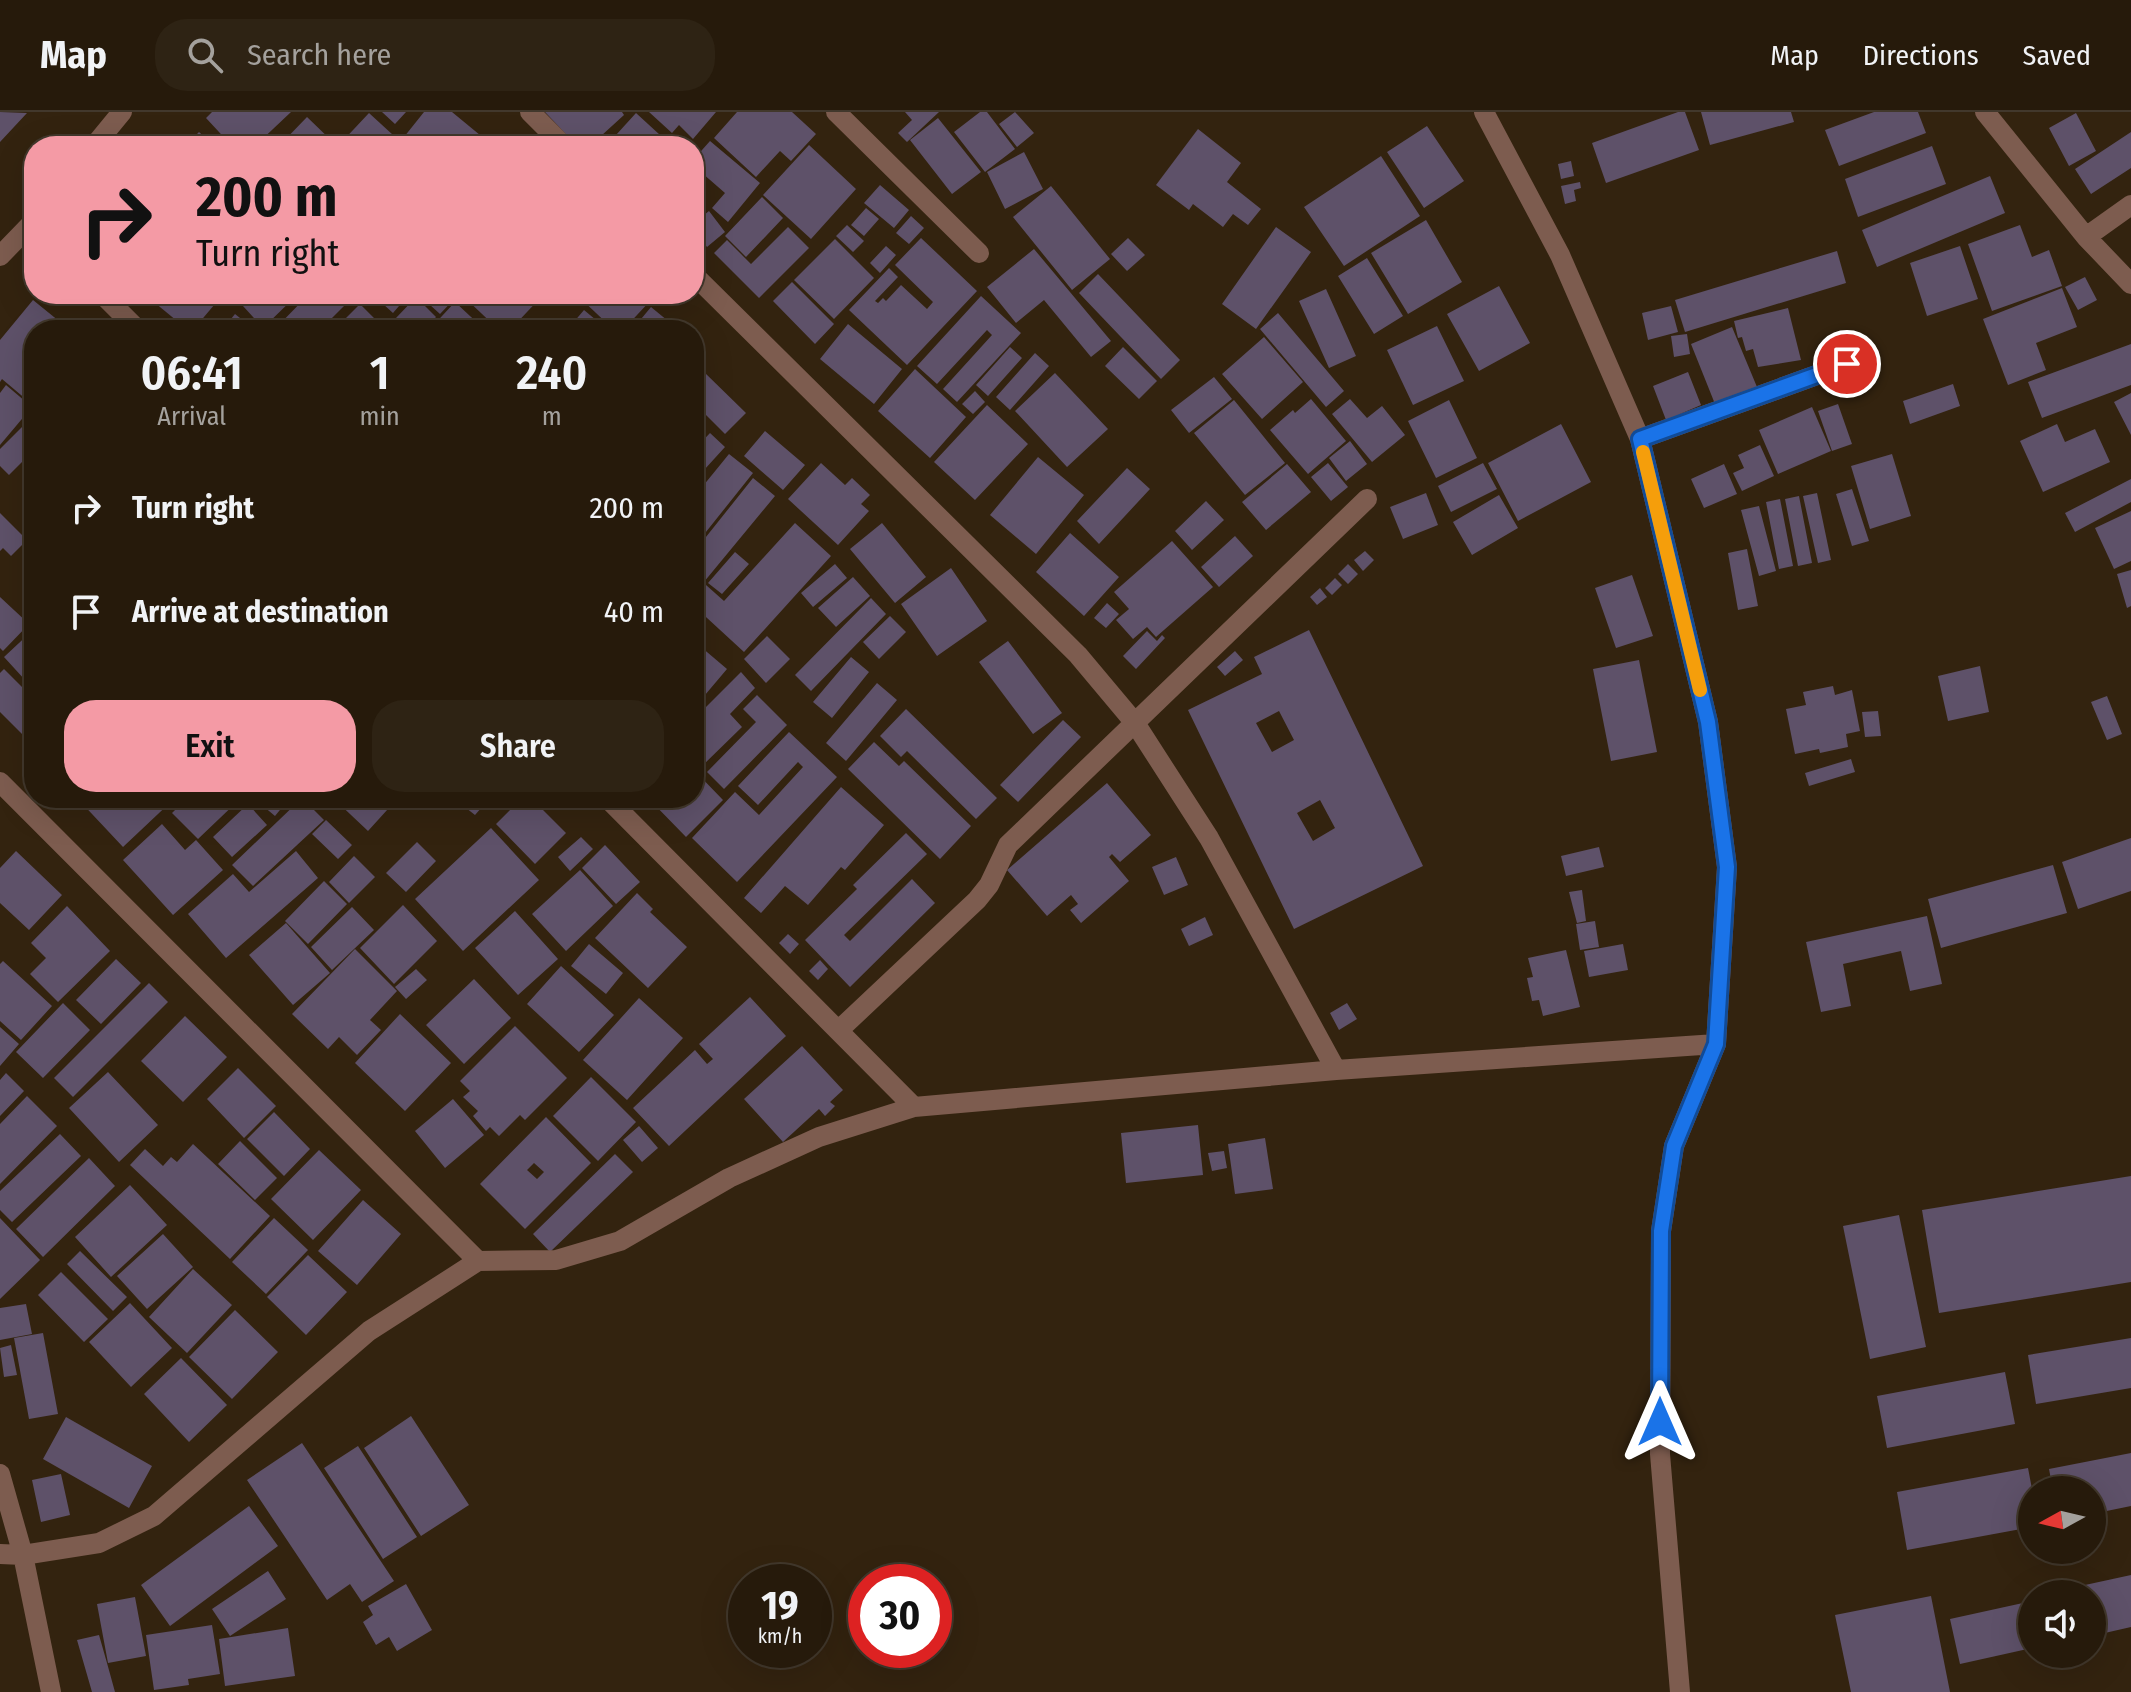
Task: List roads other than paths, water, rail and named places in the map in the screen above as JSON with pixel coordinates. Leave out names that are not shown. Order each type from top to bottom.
[{"type":"street","points":[[102,136],[122,112]]},
{"type":"street","points":[[530,112],[554,136]]},
{"type":"street","points":[[836,112],[979,253]]},
{"type":"street","points":[[1484,112],[1560,255],[1640,439],[1708,722],[1727,867],[1716,1044],[1674,1146],[1661,1231],[1660,1454],[1680,1692]]},
{"type":"street","points":[[1985,112],[2086,237],[2131,284]]},
{"type":"street","points":[[2086,237],[2131,205]]},
{"type":"street","points":[[0,256],[24,233]]},
{"type":"street","points":[[704,285],[1078,655],[1135,723],[1209,838],[1336,1070]]},
{"type":"street","points":[[112,304],[128,320]]},
{"type":"street","points":[[1640,439],[1847,364]]},
{"type":"street","points":[[839,1030],[977,900],[989,885],[1008,845],[1367,499]]},
{"type":"street","points":[[0,782],[24,806]]},
{"type":"street","points":[[26,808],[478,1261]]},
{"type":"street","points":[[617,808],[914,1107]]},
{"type":"street","points":[[0,1554],[23,1555],[99,1543],[154,1516],[369,1331],[478,1261],[556,1260],[620,1241],[729,1178],[806,1143],[914,1107],[1336,1070],[1716,1044]]},
{"type":"street","points":[[0,1474],[23,1555],[51,1692]]}]
